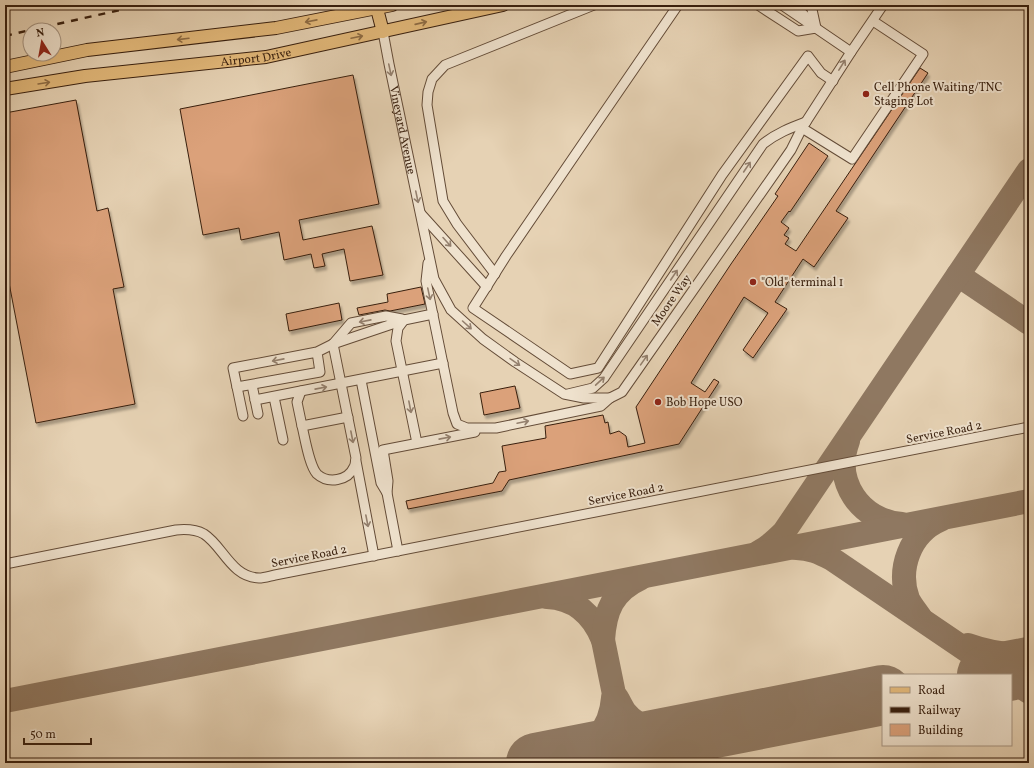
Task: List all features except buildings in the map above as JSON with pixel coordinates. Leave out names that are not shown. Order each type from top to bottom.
[{"type":"main road","points":[[5,67],[86,50],[276,28],[392,5]]},
{"type":"main road","name":"Airport Drive","points":[[5,89],[85,76],[266,57],[503,5]]},
{"type":"main road","name":"Vineyard Avenue","points":[[377,7],[383,32]]},
{"type":"street","points":[[495,274],[457,224],[443,201],[427,105],[428,92],[432,79],[446,65],[594,5]]},
{"type":"street","points":[[678,5],[473,308],[570,374],[598,368],[722,176],[808,56],[821,73],[833,81]]},
{"type":"street","points":[[758,5],[798,31],[816,28]]},
{"type":"street","points":[[768,5],[800,26],[816,28]]},
{"type":"street","points":[[782,5],[850,52]]},
{"type":"street","points":[[794,5],[816,28]]},
{"type":"street","points":[[803,5],[816,28]]},
{"type":"street","points":[[811,5],[816,28]]},
{"type":"street","points":[[815,5],[816,28]]},
{"type":"street","name":"Moore Way","points":[[496,428],[601,406],[610,398],[622,392],[791,150],[804,125],[850,52],[883,5]]},
{"type":"street","points":[[564,394],[594,388],[604,378],[763,144],[773,136],[786,130],[804,125],[821,140],[852,159],[923,54],[873,21]]},
{"type":"street","name":"Vineyard Avenue","points":[[383,32],[429,256]]},
{"type":"street","points":[[420,214],[487,287]]},
{"type":"street","points":[[429,256],[434,279],[451,310],[484,339],[515,362],[564,394],[584,398],[610,398]]},
{"type":"street","points":[[429,256],[426,281],[453,413],[458,424],[467,428],[496,428]]},
{"type":"street","points":[[243,416],[233,368],[317,352],[333,344],[404,320],[433,314]]},
{"type":"street","points":[[333,344],[351,323],[386,316],[404,320]]},
{"type":"street","points":[[404,320],[398,328],[396,341],[417,443]]},
{"type":"street","points":[[333,344],[374,556]]},
{"type":"street","points":[[237,387],[320,372],[317,352]]},
{"type":"street","points":[[255,400],[443,364]]},
{"type":"street","points":[[361,380],[381,483],[387,493]]},
{"type":"street","points":[[252,385],[258,414]]},
{"type":"street","points":[[301,391],[297,402],[312,465],[318,474],[333,480],[345,478],[352,472],[355,466],[356,458]]},
{"type":"street","points":[[274,396],[283,440]]},
{"type":"street","points":[[302,426],[348,417]]},
{"type":"street","name":"Service Road 2","points":[[5,564],[187,529],[204,535],[232,564],[245,574],[259,578],[1029,427]]},
{"type":"street","points":[[398,551],[387,493],[388,482],[383,450],[496,428]]},
{"type":"taxiway","points":[[759,552],[769,546],[784,532],[1029,170]]},
{"type":"taxiway","points":[[958,275],[1029,323]]},
{"type":"taxiway","points":[[848,441],[844,456],[844,470],[847,484],[854,496],[863,507],[874,515],[887,521],[902,524]]},
{"type":"taxiway","points":[[5,701],[1029,501]]},
{"type":"taxiway","points":[[920,617],[908,599],[905,588],[905,564],[914,543],[921,534],[940,520]]},
{"type":"taxiway","points":[[796,548],[810,550],[832,559],[1002,674]]},
{"type":"taxiway","points":[[603,640],[606,619],[612,603],[617,595],[631,583],[641,578]]},
{"type":"taxiway","points":[[547,597],[557,598],[574,604],[588,616],[599,631],[603,640],[628,763]]},
{"type":"taxiway","points":[[968,645],[998,653],[1029,655]]},
{"type":"taxiway","points":[[1012,681],[1029,692]]},
{"type":"taxiway","points":[[562,758],[591,743],[598,736],[608,720],[613,698]]},
{"type":"taxiway","points":[[617,698],[631,719],[638,724],[662,732],[689,733]]},
{"type":"taxiway","points":[[646,763],[660,749],[688,733]]},
{"type":"taxiway","points":[[562,758],[587,759],[600,763]]},
{"type":"runway","points":[[992,674],[1029,667]]},
{"type":"runway","points":[[536,763],[882,695]]},
{"type":"railway","points":[[62,23],[143,5]]},
{"type":"railway","points":[[5,36],[22,32]]},
{"type":"place","name":"Cell Phone Waiting/TNC Staging Lot","points":[[866,94]]},
{"type":"place","name":"\"Old\" terminal 1","points":[[753,282]]},
{"type":"place","name":"Bob Hope USO","points":[[658,402]]}]
